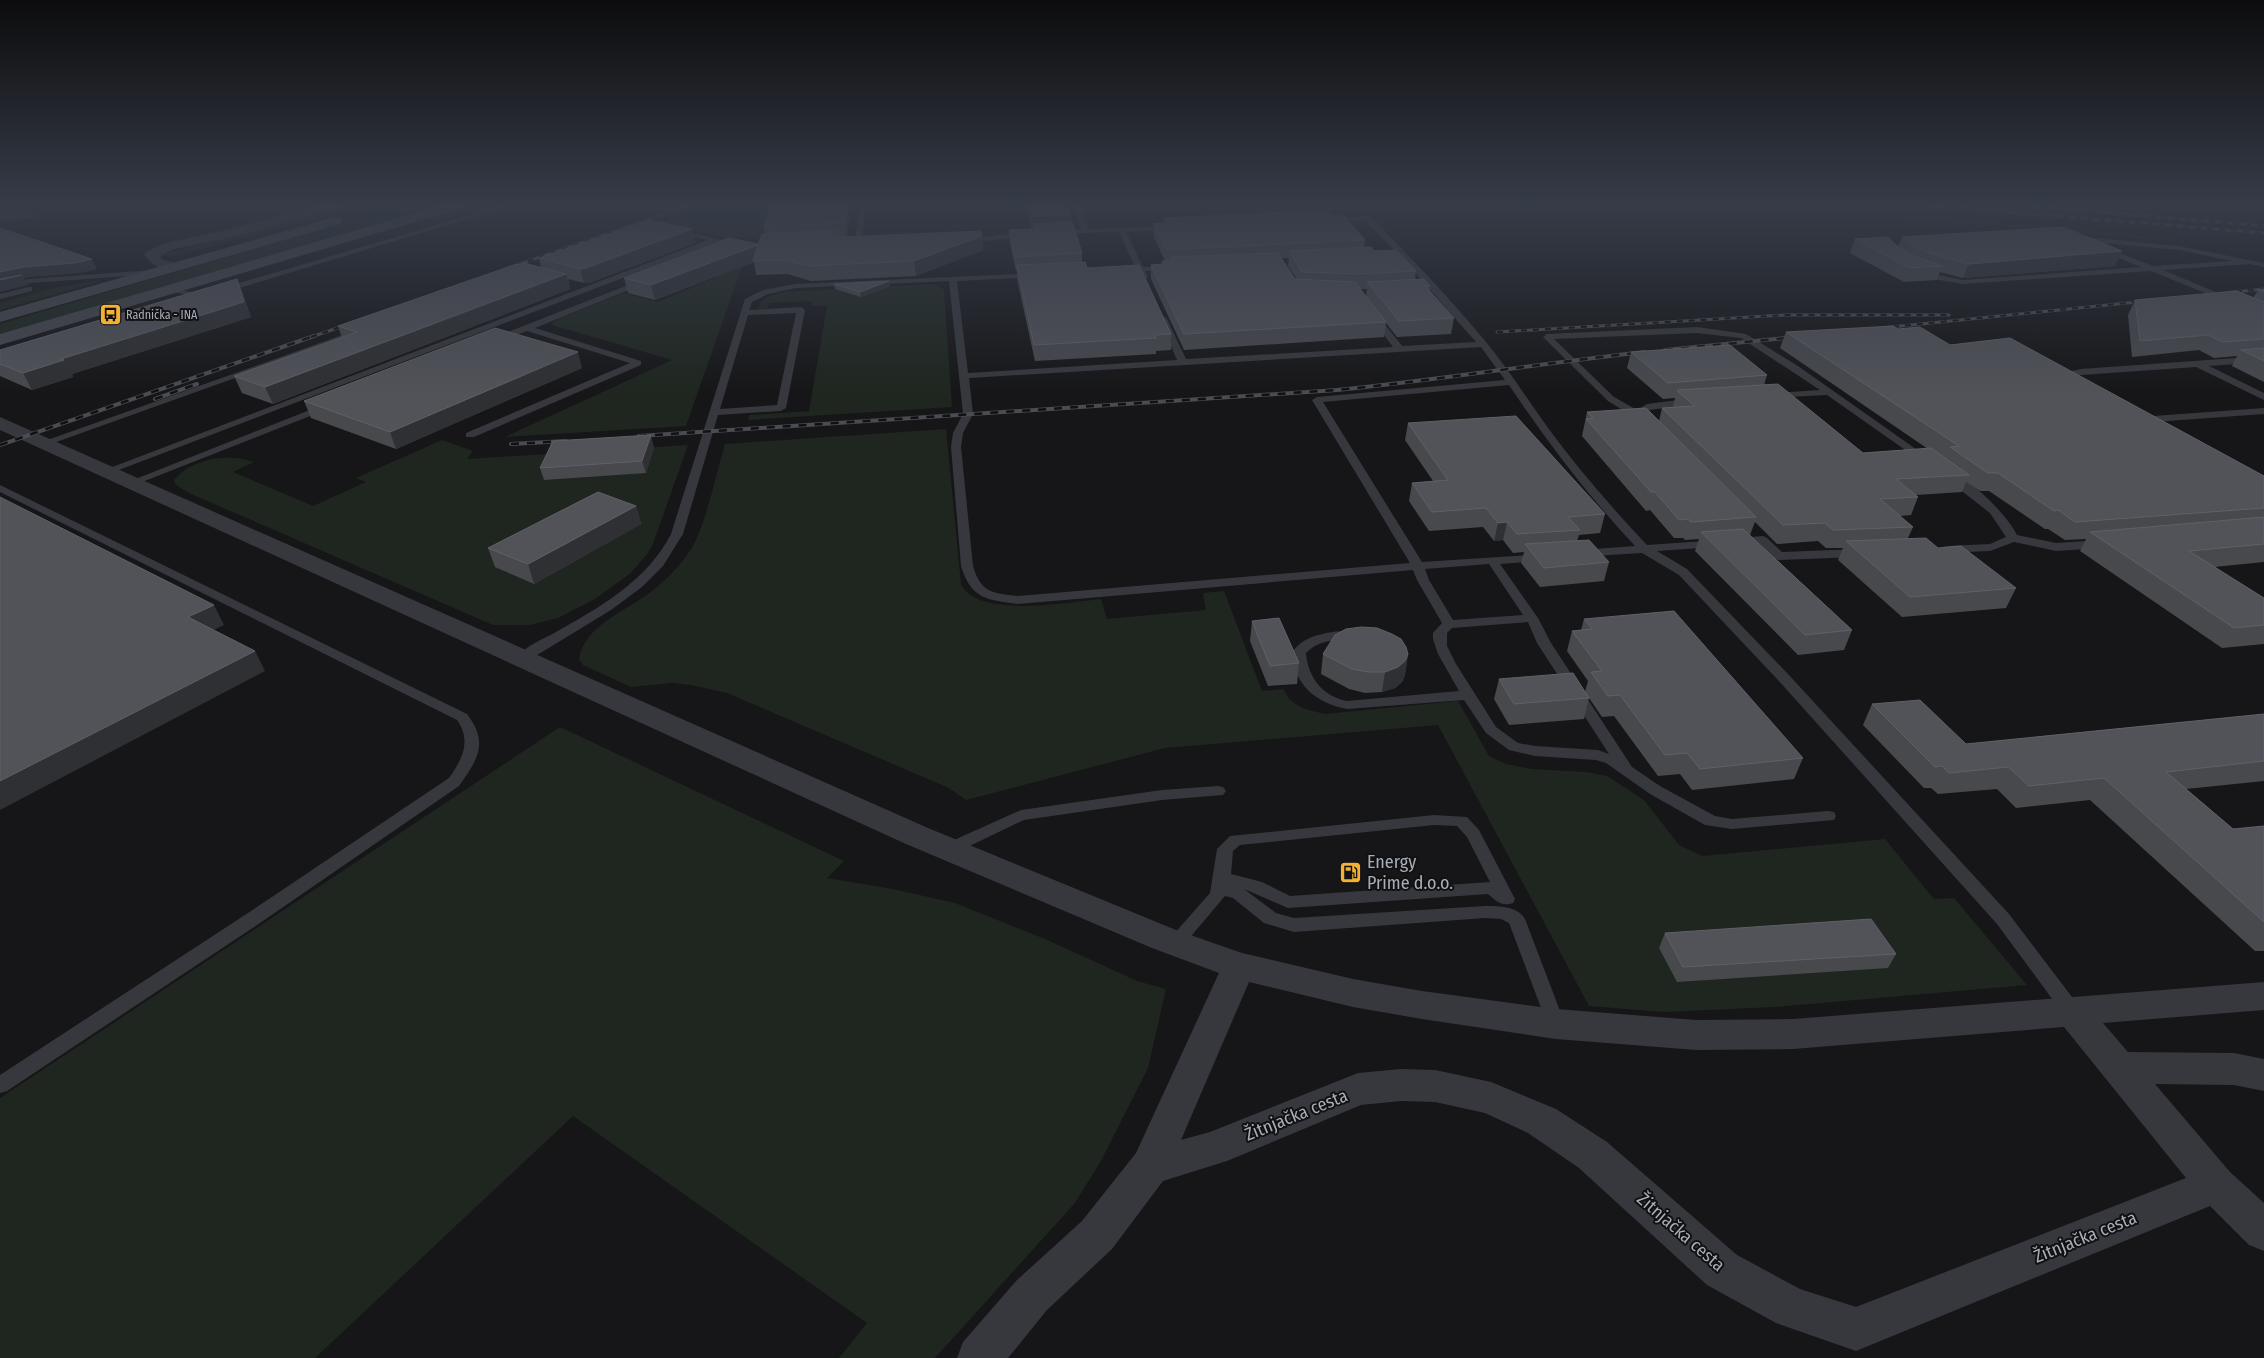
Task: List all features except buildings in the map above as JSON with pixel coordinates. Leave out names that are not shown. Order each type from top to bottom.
[{"type":"main road","points":[[0,317],[174,267]]},
{"type":"main road","points":[[0,340],[246,267]]},
{"type":"street","points":[[0,423],[524,657],[949,850],[1175,943],[1239,966],[1353,994],[1556,1024],[1696,1035],[1792,1034],[2071,1010],[2264,996]]},
{"type":"street","points":[[979,1358],[1032,1295],[1098,1235],[1150,1166],[1239,966]]},
{"type":"street","points":[[2071,1010],[2117,1068],[2216,1185],[2264,1231]]},
{"type":"street","points":[[2117,1068],[2234,1069],[2264,1075]]},
{"type":"street","name":"Žitnjačka cesta","points":[[1150,1166],[1213,1149],[1358,1089],[1435,1086],[1491,1098],[1542,1121],[1592,1154],[1722,1270],[1791,1308],[1856,1328],[2216,1185]]},
{"type":"lane","points":[[169,290],[196,295],[220,291],[300,267]]},
{"type":"lane","points":[[107,471],[644,267]]},
{"type":"lane","points":[[1111,271],[1173,267]]},
{"type":"lane","points":[[1412,267],[1434,288],[1483,344],[1580,477],[1644,549],[1683,572],[1810,706],[2003,919],[2071,1010]]},
{"type":"lane","points":[[1915,267],[1936,277],[1963,282],[2173,267]]},
{"type":"lane","points":[[2146,267],[2233,303]]},
{"type":"lane","points":[[0,287],[19,282],[168,269]]},
{"type":"lane","points":[[1140,269],[1148,286]]},
{"type":"lane","points":[[524,657],[627,592],[652,571],[667,554],[677,534],[748,301],[779,288],[817,284],[1042,274]]},
{"type":"lane","points":[[482,345],[655,278]]},
{"type":"lane","points":[[1,295],[66,279]]},
{"type":"lane","points":[[953,279],[968,414],[958,433],[956,447],[967,566],[972,582],[978,588],[990,594],[1018,600],[1034,599],[1550,556]]},
{"type":"lane","points":[[570,284],[587,289]]},
{"type":"lane","points":[[1424,289],[1434,288]]},
{"type":"lane","points":[[1367,307],[1400,349]]},
{"type":"lane","points":[[714,412],[781,408],[801,310],[744,313]]},
{"type":"lane","points":[[1160,312],[1183,362]]},
{"type":"lane","points":[[470,435],[638,363],[527,328]]},
{"type":"lane","points":[[1654,430],[1642,417],[1611,399],[1547,337],[1697,330],[1733,334],[1753,341],[1981,499],[2008,528],[2012,538]]},
{"type":"lane","points":[[44,443],[359,332]]},
{"type":"lane","points":[[964,376],[1483,344]]},
{"type":"lane","points":[[2081,390],[2068,381],[2067,377],[2071,374],[2264,359]]},
{"type":"lane","points":[[2197,363],[2264,397]]},
{"type":"lane","points":[[1449,624],[1423,580],[1418,566],[1317,400],[1512,382]]},
{"type":"lane","points":[[133,482],[338,399],[320,390]]},
{"type":"lane","points":[[1761,396],[1829,392]]},
{"type":"lane","points":[[1642,417],[1642,410],[1647,407],[1674,402],[1703,400]]},
{"type":"lane","points":[[2153,430],[2132,418],[2264,411]]},
{"type":"lane","points":[[0,488],[462,717],[470,726],[474,737],[472,752],[464,769],[454,782],[254,918],[0,1085]]},
{"type":"lane","points":[[1568,554],[1644,549],[1759,537],[1779,556],[1869,553]]},
{"type":"lane","points":[[2012,538],[2056,547],[2115,542]]},
{"type":"lane","points":[[1939,550],[1989,548],[2005,544],[2012,538]]},
{"type":"lane","points":[[1492,560],[1532,618],[1544,643],[1627,770]]},
{"type":"lane","points":[[1532,618],[1449,624],[1440,632],[1441,649],[1468,695],[1491,730],[1514,747],[1535,751],[1598,755],[1627,770],[1655,790],[1711,821],[1732,824],[1828,816]]},
{"type":"lane","points":[[1355,634],[1326,636],[1314,640],[1299,652],[1304,672],[1311,686],[1328,701],[1347,705],[1468,695]]},
{"type":"lane","points":[[949,850],[1021,815],[1162,795],[1218,791]]},
{"type":"lane","points":[[1175,943],[1217,896],[1221,884],[1225,849],[1236,840],[1434,820],[1461,821],[1473,834],[1507,899],[1556,1024]]},
{"type":"lane","points":[[1221,884],[1238,881],[1256,886],[1288,902],[1491,888],[1507,899]]},
{"type":"lane","points":[[1221,884],[1270,918],[1294,925],[1485,912],[1503,913],[1516,919]]},
{"type":"shaded area","points":[[193,267],[236,267],[0,337],[0,324]]},
{"type":"shaded area","points":[[725,267],[742,267],[686,426],[505,437],[672,360],[552,325],[554,321],[623,293],[658,302],[718,277],[712,275]]},
{"type":"shaded area","points":[[100,280],[99,282],[0,310],[0,303],[55,288]]},
{"type":"shaded area","points":[[933,284],[944,290],[952,407],[748,420],[749,415],[809,411],[827,306],[811,306],[812,301],[769,303],[768,308],[758,309],[764,299],[784,292]]},
{"type":"shaded area","points":[[946,429],[961,584],[970,595],[985,602],[1025,606],[1101,599],[1107,619],[1206,610],[1203,593],[1224,591],[1262,691],[1283,689],[1291,700],[1300,707],[1325,714],[1458,701],[1489,756],[1506,764],[1531,769],[1586,772],[1607,776],[1644,800],[1679,845],[1702,856],[1885,839],[1934,899],[1954,898],[2027,985],[1775,1007],[1664,1012],[1589,1006],[1438,725],[1165,748],[966,800],[949,788],[727,693],[672,683],[631,687],[583,665],[579,659],[589,636],[598,627],[657,587],[677,568],[689,552],[695,543],[705,516],[725,444]]},
{"type":"shaded area","points":[[442,440],[473,451],[467,459],[688,445],[653,544],[631,573],[595,599],[558,618],[530,625],[493,625],[189,493],[176,485],[174,480],[191,467],[211,459],[244,459],[254,462],[233,472],[313,506],[366,482],[356,478]]},
{"type":"shaded area","points":[[560,727],[844,861],[827,878],[893,889],[955,903],[1045,939],[1137,981],[1166,989],[1148,1068],[1101,1161],[1075,1203],[935,1358],[839,1358],[867,1323],[573,1116],[315,1358],[0,1358],[0,1098]]},
{"type":"railway","points":[[505,269],[510,267]]},
{"type":"railway","points":[[2224,293],[2264,289]]},
{"type":"railway","points":[[1881,328],[2147,301]]},
{"type":"railway","points":[[1497,332],[1786,315],[1949,315]]},
{"type":"railway","points":[[311,337],[352,323]]},
{"type":"railway","points":[[0,445],[314,336]]},
{"type":"railway","points":[[1665,350],[1796,337],[1793,337]]},
{"type":"railway","points":[[639,436],[1337,390],[1645,352]]},
{"type":"railway","points":[[155,399],[197,384]]},
{"type":"railway","points":[[511,444],[566,441]]},
{"type":"place","name":"Radnička - INA","points":[[110,315]]},
{"type":"place","name":"Energy Prime d.o.o.","points":[[1351,872]]}]
